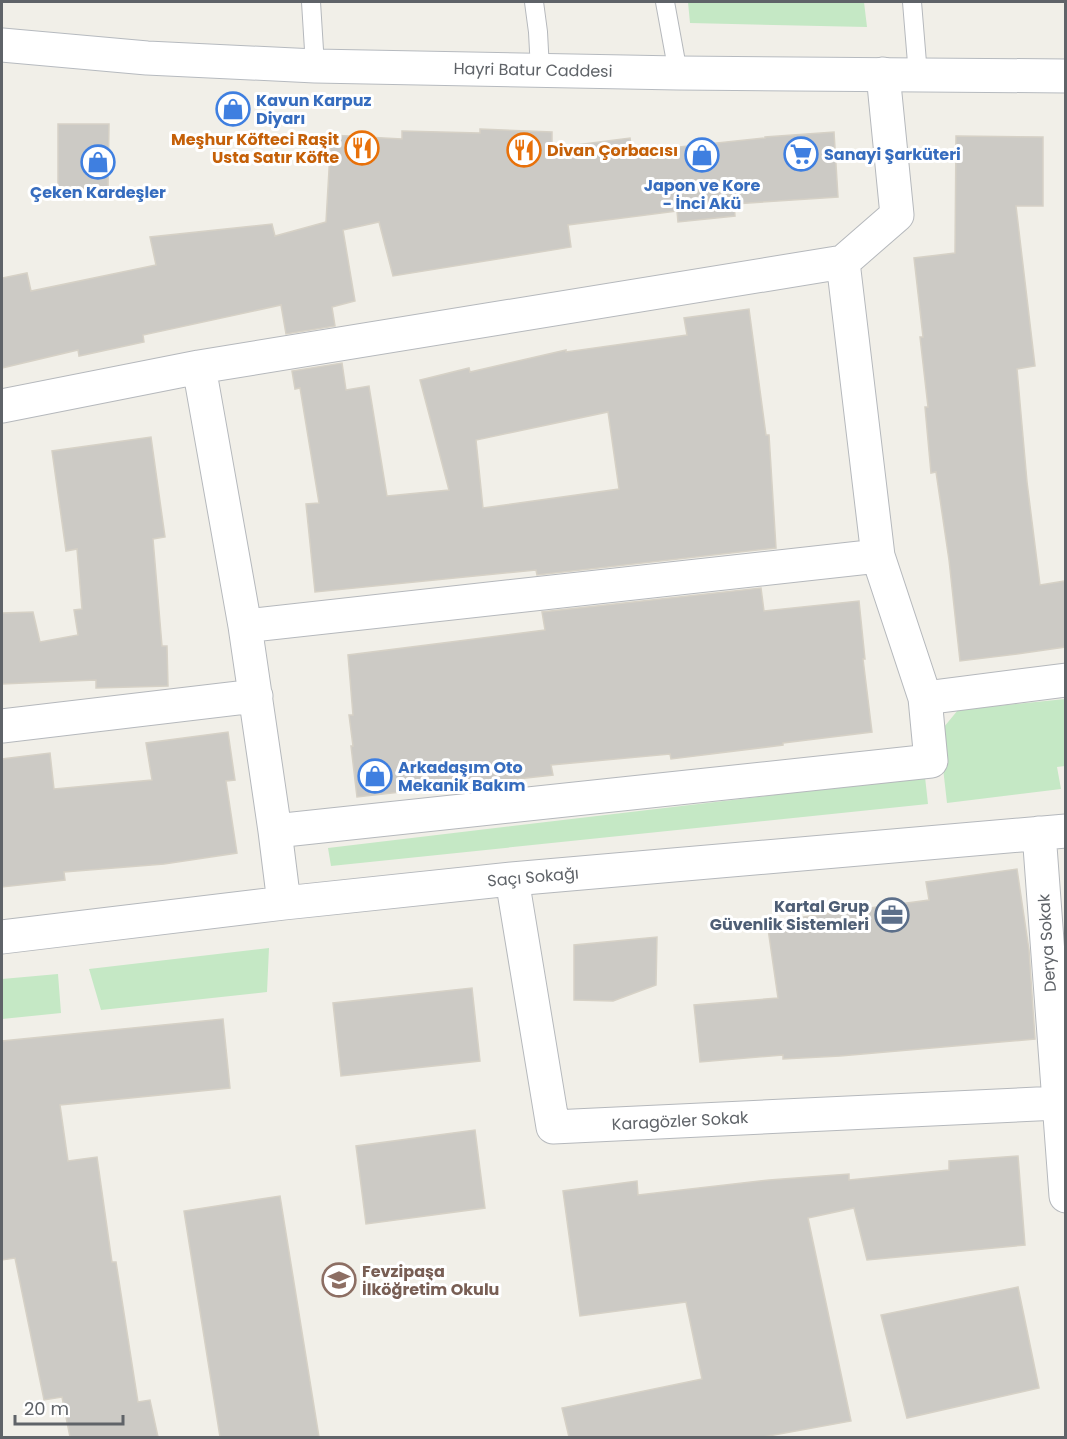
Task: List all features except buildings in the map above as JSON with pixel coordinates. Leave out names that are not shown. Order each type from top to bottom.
[{"type":"street","name":"Hayri Batur Caddesi","points":[[2,45],[147,58],[315,66],[678,73],[1065,76]]},
{"type":"street","points":[[2,406],[199,367],[843,262],[897,215],[883,74]]},
{"type":"street","points":[[275,831],[931,761],[925,698],[879,556],[843,262]]},
{"type":"street","points":[[199,367],[245,626],[284,903]]},
{"type":"street","points":[[245,626],[879,556]]},
{"type":"street","points":[[925,698],[1065,680]]},
{"type":"street","points":[[2,726],[256,696]]},
{"type":"street","name":"Saçı Sokağı","points":[[2,937],[284,903],[512,879],[1052,832]]},
{"type":"street","name":"Derya Sokak","points":[[1052,832],[1058,1103],[1065,1196]]},
{"type":"street","name":"Karagözler Sokak","points":[[512,879],[553,1127],[1058,1103]]},
{"type":"lane","points":[[311,2],[315,66]]},
{"type":"lane","points":[[534,2],[540,70]]},
{"type":"lane","points":[[665,2],[678,73]]},
{"type":"lane","points":[[912,2],[918,75]]},
{"type":"green space","points":[[688,2],[864,2],[867,27],[690,23]]},
{"type":"green space","points":[[1065,699],[1065,766],[1057,767],[1061,789],[947,803],[939,733],[958,710]]},
{"type":"green space","points":[[925,777],[928,804],[331,866],[328,848]]},
{"type":"green space","points":[[269,948],[267,992],[101,1010],[89,969]]},
{"type":"green space","points":[[58,974],[61,1013],[2,1019],[2,979]]},
{"type":"place","name":"Kavun Karpuz Diyarı","points":[[233,109]]},
{"type":"place","name":"Meşhur Köfteci Raşit Usta Satır Köfte","points":[[362,148]]},
{"type":"place","name":"Divan Çorbacısı","points":[[524,150]]},
{"type":"place","name":"Sanayi Şarküteri","points":[[801,154]]},
{"type":"place","name":"Japon ve Kore - İnci Akü","points":[[702,155]]},
{"type":"place","name":"Çeken Kardeşler","points":[[98,162]]},
{"type":"place","name":"Arkadaşım Oto Mekanik Bakım","points":[[375,776]]},
{"type":"place","name":"Kartal Grup Güvenlik Sistemleri","points":[[892,915]]},
{"type":"place","name":"Fevzipaşa İlköğretim Okulu","points":[[339,1280]]}]
